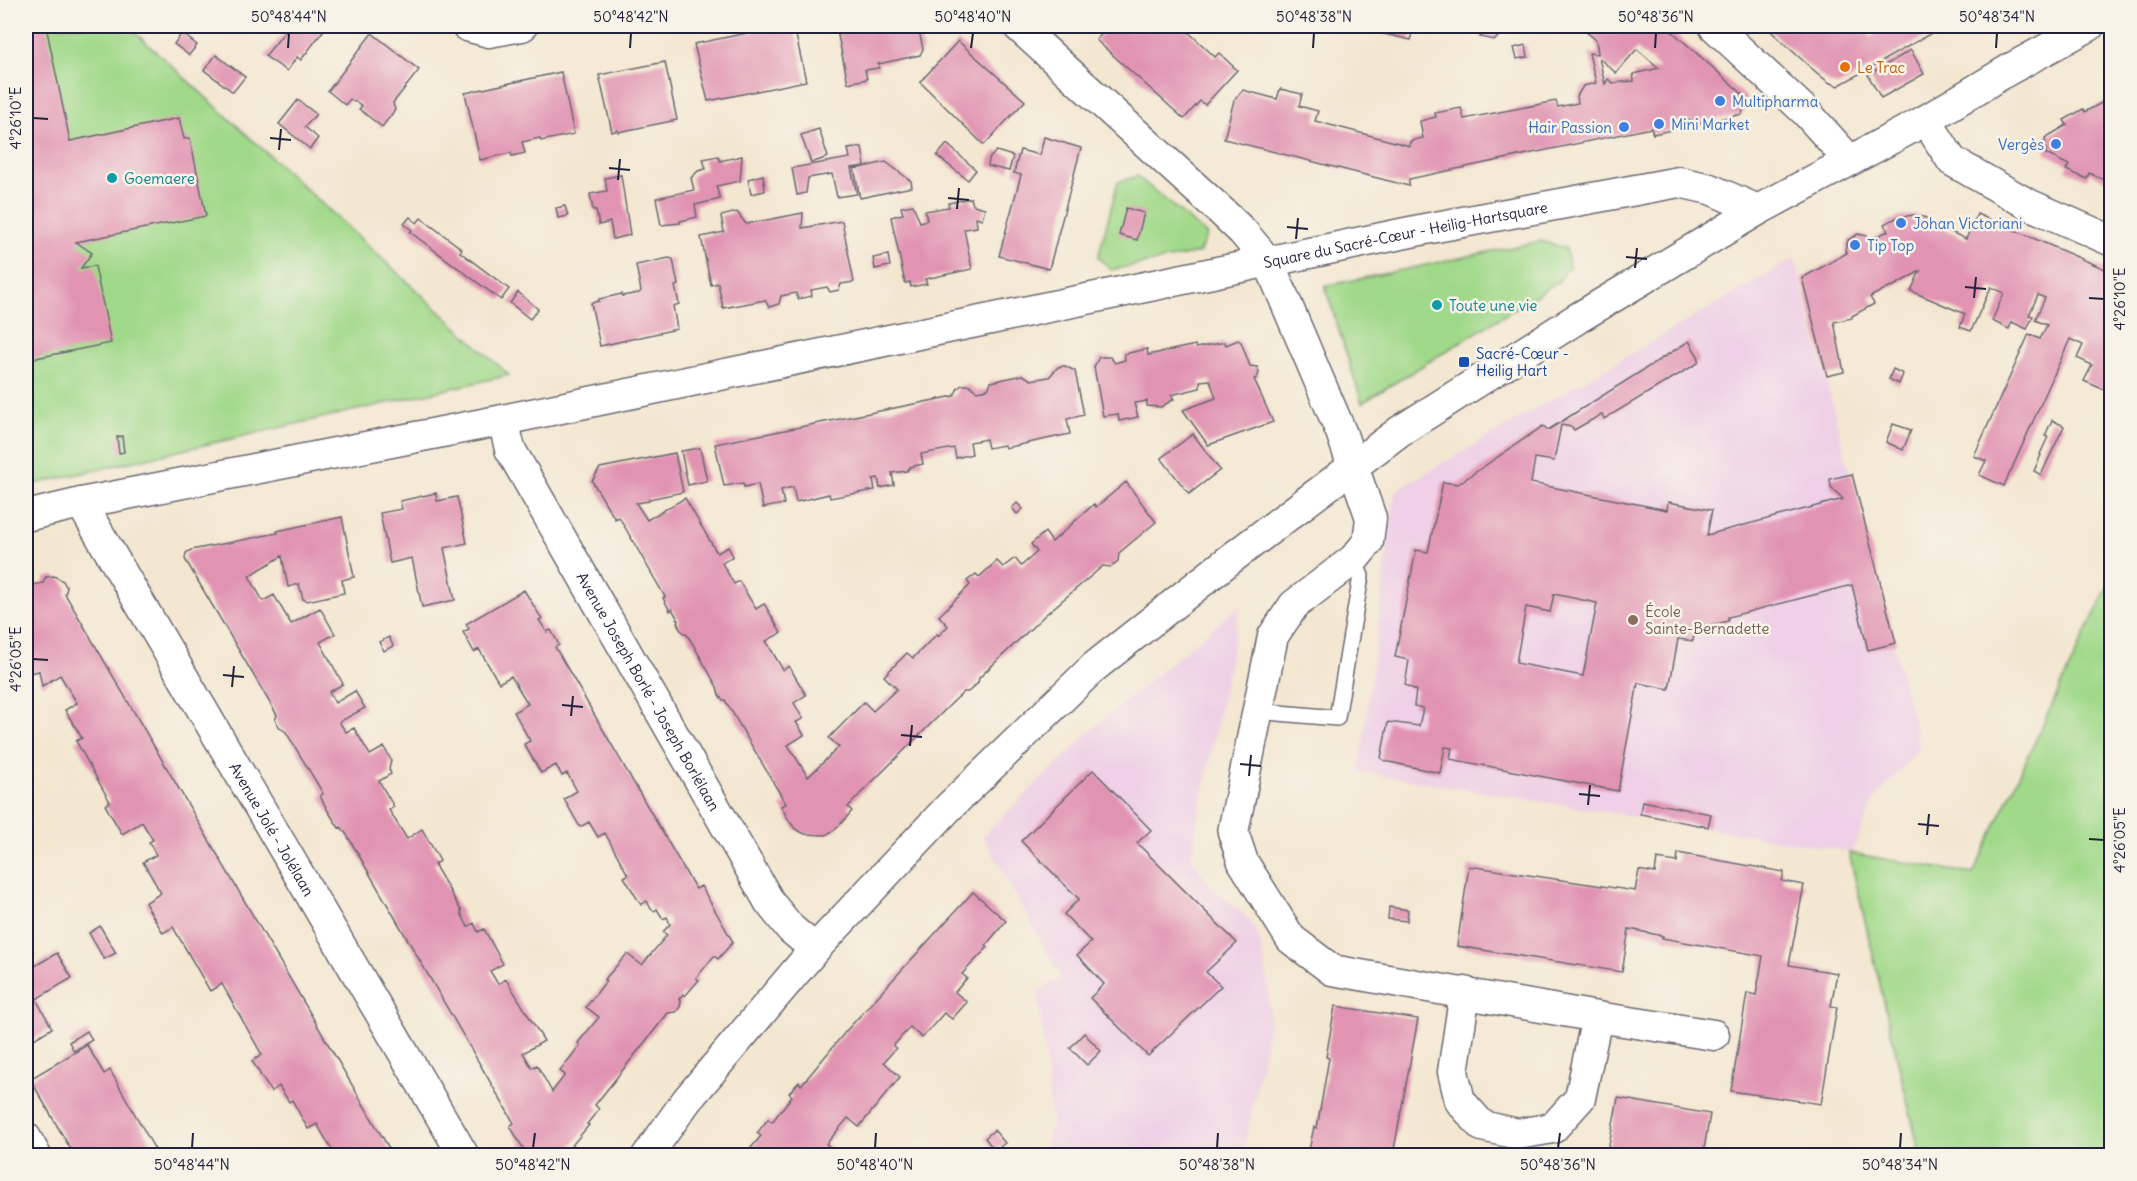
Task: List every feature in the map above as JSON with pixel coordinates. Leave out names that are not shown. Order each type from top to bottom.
[{"type":"street","points":[[467,26],[489,32],[522,26]]},
{"type":"street","points":[[26,516],[1269,263],[1229,218],[1018,26]]},
{"type":"street","points":[[1713,26],[1798,105],[1849,160]]},
{"type":"street","points":[[647,1155],[687,1100],[815,950],[949,807],[1094,667],[1228,561],[1400,431],[1578,318],[1758,210],[1926,120],[2010,69],[2090,26]]},
{"type":"street","points":[[1926,120],[1952,161],[2026,203],[2112,241]]},
{"type":"street","name":"Square du Sacré-Cœur - Heilig-Hartsquare","points":[[1354,560],[1368,542],[1371,518],[1341,432],[1269,263],[1414,232],[1679,182],[1710,189],[1758,210]]},
{"type":"street","name":"Avenue Joseph Borlé - Joseph Borlélaan","points":[[503,420],[510,449],[770,903],[791,929],[815,950]]},
{"type":"street","name":"Avenue Jolé - Jolélaan","points":[[81,503],[464,1155]]},
{"type":"street","points":[[1354,560],[1294,605],[1274,636],[1256,711],[1233,832],[1243,862],[1291,939],[1332,970],[1597,1017],[1714,1035]]},
{"type":"street","points":[[1465,992],[1453,1071],[1460,1101],[1482,1126],[1518,1134],[1553,1128],[1581,1098],[1597,1017]]},
{"type":"street","points":[[26,1138],[36,1155]]},
{"type":"lane","points":[[1256,711],[1337,718],[1361,576],[1354,560]]},
{"type":"shaded area","name":"École Sainte-Bernadette","points":[[1795,258],[1920,748],[1875,799],[1852,852],[1359,772],[1395,491]]},
{"type":"shaded area","points":[[1241,604],[1192,858],[1215,890],[1245,915],[1255,930],[1261,945],[1269,988],[1269,1025],[1243,1155],[1041,1155],[1052,1124],[1038,992],[1061,977],[983,836],[1097,725]]},
{"type":"green space","points":[[26,26],[128,26],[509,375],[26,486]]},
{"type":"green space","points":[[1137,176],[1207,235],[1199,253],[1111,270],[1098,257],[1118,182]]},
{"type":"green space","points":[[1541,241],[1566,248],[1569,267],[1558,282],[1362,403],[1325,286]]},
{"type":"green space","points":[[2111,579],[2111,1155],[1920,1155],[1849,853],[1973,874]]},
{"type":"building","name":"Goemaere","points":[[26,26],[46,26],[70,141],[179,118],[184,139],[190,138],[206,216],[76,242],[92,253],[81,268],[95,266],[111,343],[26,360]]},
{"type":"building","points":[[286,26],[317,26],[323,31],[301,60],[297,57],[287,71],[265,56],[288,28]]},
{"type":"building","points":[[780,26],[794,26],[806,81],[708,101],[694,44]]},
{"type":"building","points":[[836,26],[918,26],[923,49],[920,55],[878,64],[879,68],[865,70],[867,79],[848,83]]},
{"type":"building","points":[[1109,26],[1182,26],[1215,57],[1219,53],[1237,70],[1205,105],[1200,101],[1184,119],[1096,40]]},
{"type":"building","points":[[1382,26],[1412,26],[1411,40],[1380,33]]},
{"type":"building","points":[[1490,26],[1508,26],[1495,40],[1480,37]]},
{"type":"building","points":[[1579,26],[1666,26],[1747,98],[1742,114],[1691,125],[1691,120],[1675,124],[1676,129],[1653,134],[1651,128],[1409,179],[1409,186],[1224,139],[1234,100],[1243,90],[1277,99],[1280,89],[1302,94],[1299,106],[1318,111],[1315,121],[1410,146],[1410,141],[1423,138],[1420,121],[1436,117],[1435,113],[1461,108],[1464,119],[1556,101],[1558,107],[1578,103],[1577,96],[1583,86],[1596,83],[1589,53],[1598,54],[1596,40]],"holes":[[[1637,49],[1659,68],[1633,74],[1634,81],[1613,83],[1608,79],[1605,84],[1599,58],[1616,73]]]},
{"type":"building","points":[[1765,26],[1877,26],[1869,36],[1871,37],[1893,26],[1944,26],[1838,86],[1828,82]]},
{"type":"building","points":[[182,33],[197,45],[189,55],[174,44]]},
{"type":"building","points":[[372,33],[419,70],[393,103],[395,110],[382,127],[359,109],[362,106],[355,101],[350,99],[345,105],[328,91]]},
{"type":"building","points":[[958,41],[1025,101],[984,145],[920,82]]},
{"type":"building","points":[[1526,45],[1528,57],[1517,59],[1514,48]]},
{"type":"building","points":[[1911,50],[1924,74],[1881,98],[1868,75]]},
{"type":"building","points":[[216,55],[245,77],[233,92],[204,70]]},
{"type":"building","points":[[665,62],[677,120],[612,132],[599,75]]},
{"type":"building","points":[[561,72],[574,134],[541,141],[540,138],[522,142],[525,153],[512,156],[511,153],[480,160],[465,93]]},
{"type":"building","points":[[2112,97],[2112,183],[2089,173],[2087,179],[2066,170],[2069,165],[2046,154],[2045,138],[2067,125],[2064,120],[2083,109],[2085,112]]},
{"type":"building","points":[[298,100],[316,114],[305,127],[318,138],[310,149],[279,124]]},
{"type":"building","points":[[819,129],[828,157],[811,163],[801,135]]},
{"type":"building","points":[[1044,137],[1081,148],[1049,269],[999,256],[1021,175],[1014,173],[1020,150],[1040,155]]},
{"type":"building","points":[[947,144],[976,170],[968,180],[937,156]]},
{"type":"building","points":[[862,147],[865,166],[851,168],[857,194],[837,197],[832,174],[808,178],[806,193],[797,195],[792,168],[850,158],[848,149]]},
{"type":"building","points":[[996,151],[1013,156],[1009,171],[988,166],[989,159]]},
{"type":"building","points":[[718,156],[720,161],[742,156],[740,181],[716,186],[720,199],[695,205],[697,217],[680,221],[680,223],[661,225],[656,198],[694,190],[691,178],[698,171],[706,169],[703,159]]},
{"type":"building","points":[[886,162],[911,181],[912,187],[860,198],[854,169]]},
{"type":"building","points":[[621,175],[630,235],[613,239],[610,222],[599,225],[590,194],[607,191],[605,178]]},
{"type":"building","points":[[763,175],[765,191],[751,194],[748,179]]},
{"type":"building","points":[[971,198],[973,205],[985,208],[982,219],[976,217],[977,227],[964,229],[972,269],[925,279],[927,284],[911,287],[910,282],[905,283],[891,217],[903,214],[901,207],[913,205],[920,222],[927,220],[925,211],[949,207],[948,203]]},
{"type":"building","points":[[565,206],[568,216],[558,218],[556,208]]},
{"type":"building","points":[[1126,208],[1144,213],[1137,240],[1119,235]]},
{"type":"building","points":[[737,212],[746,224],[803,213],[802,228],[842,221],[854,282],[841,284],[839,290],[830,292],[827,287],[811,290],[812,296],[798,299],[796,293],[781,296],[779,304],[769,307],[765,300],[723,308],[718,283],[711,285],[701,237],[724,232],[721,216]]},
{"type":"building","points":[[1977,214],[2112,272],[2112,393],[2084,381],[2092,365],[2077,358],[2083,345],[2070,339],[2004,486],[1979,475],[1986,461],[1974,456],[2029,334],[2040,339],[2047,325],[2035,320],[2045,298],[2038,295],[2029,315],[2033,316],[2027,329],[2012,322],[2009,329],[1992,321],[2004,293],[1991,287],[1971,331],[1960,327],[1965,314],[1911,291],[1920,271],[1870,297],[1874,304],[1852,318],[1834,322],[1844,372],[1827,376],[1802,278],[1847,253],[1845,250],[1848,240],[1858,234],[1867,236],[1869,241],[1888,231],[1884,224],[1898,217],[1914,215],[1930,219],[1929,222],[1966,239]]},
{"type":"building","points":[[410,217],[417,223],[421,218],[462,249],[460,252],[509,289],[501,300],[410,232],[412,230],[404,224]]},
{"type":"building","points":[[888,255],[890,266],[875,269],[873,258]]},
{"type":"building","points":[[673,259],[678,285],[675,286],[679,304],[673,306],[677,329],[600,346],[591,303],[622,294],[622,296],[639,293],[641,291],[636,265]]},
{"type":"building","points":[[518,292],[538,309],[530,319],[510,303]]},
{"type":"building","points":[[1238,340],[1241,342],[1250,366],[1257,367],[1259,373],[1254,379],[1273,422],[1208,445],[1183,410],[1216,398],[1210,380],[1200,381],[1200,388],[1171,395],[1174,399],[1161,407],[1147,406],[1147,401],[1134,403],[1138,417],[1119,421],[1118,414],[1103,416],[1094,367],[1099,357],[1110,357],[1115,363],[1125,360],[1124,354],[1147,349],[1148,355],[1195,345],[1196,348],[1225,342],[1226,345]]},
{"type":"building","points":[[1689,341],[1699,358],[1698,363],[1604,419],[1602,414],[1574,430],[1572,427],[1561,425],[1554,461],[1535,458],[1531,483],[1667,510],[1668,502],[1712,510],[1707,535],[1843,499],[1831,487],[1830,479],[1852,474],[1896,643],[1868,650],[1852,585],[1728,617],[1728,621],[1695,629],[1693,641],[1678,639],[1669,689],[1638,683],[1618,791],[1450,759],[1452,748],[1445,747],[1440,773],[1385,761],[1381,758],[1388,722],[1419,726],[1423,708],[1414,706],[1416,690],[1405,685],[1409,660],[1395,657],[1416,550],[1428,552],[1443,482],[1458,484],[1543,426],[1548,430]],"holes":[[[1554,594],[1597,603],[1583,676],[1516,663],[1526,607],[1550,612]]]},
{"type":"building","points":[[1065,366],[1075,371],[1084,415],[1067,419],[1070,434],[1005,448],[1004,445],[988,448],[986,439],[970,442],[972,454],[956,458],[954,448],[921,454],[923,464],[910,467],[907,471],[892,473],[894,485],[880,488],[878,478],[873,479],[875,490],[830,498],[829,494],[796,502],[793,487],[781,490],[784,504],[763,508],[758,484],[744,487],[743,483],[724,486],[715,444],[954,396],[962,385],[970,385],[976,391],[988,389],[991,382],[1023,375],[1031,380],[1049,377],[1058,367]]},
{"type":"building","points":[[1893,369],[1903,374],[1899,384],[1889,379]]},
{"type":"building","points":[[2052,420],[2064,426],[2041,475],[2034,471],[2048,437],[2045,436]]},
{"type":"building","points":[[1893,424],[1911,430],[1903,450],[1886,442]]},
{"type":"building","points":[[1193,434],[1220,470],[1189,494],[1161,458]]},
{"type":"building","points":[[122,436],[124,452],[119,453],[117,437]]},
{"type":"building","points":[[700,448],[707,481],[688,485],[681,451]]},
{"type":"building","points":[[675,453],[683,492],[636,503],[647,520],[685,498],[717,553],[728,547],[733,556],[722,563],[734,584],[739,581],[756,609],[765,605],[781,633],[766,641],[783,670],[789,666],[806,695],[794,703],[803,719],[796,722],[804,735],[788,745],[808,777],[839,747],[829,738],[864,702],[873,711],[897,689],[884,676],[907,653],[913,658],[948,626],[939,616],[970,585],[967,581],[976,574],[979,577],[997,561],[1003,567],[1015,558],[1021,566],[1037,552],[1031,544],[1045,532],[1052,542],[1094,504],[1096,507],[1126,482],[1156,522],[1119,553],[1118,561],[1111,567],[1103,566],[1045,615],[979,678],[978,683],[955,700],[848,807],[852,811],[836,829],[826,835],[805,834],[795,829],[788,819],[781,806],[786,804],[725,700],[719,695],[717,687],[694,646],[686,633],[680,629],[677,622],[679,621],[672,609],[670,611],[663,598],[665,597],[619,517],[615,519],[592,481],[600,468]]},
{"type":"building","points":[[436,493],[437,501],[457,497],[467,543],[444,548],[455,600],[422,607],[412,558],[390,563],[380,513],[402,509],[400,501]]},
{"type":"building","points":[[1017,503],[1023,509],[1017,514],[1012,508]]},
{"type":"building","points":[[342,517],[354,577],[342,580],[344,593],[307,601],[303,599],[299,584],[288,587],[282,556],[249,576],[263,601],[274,595],[291,624],[320,608],[335,634],[320,642],[343,684],[329,692],[335,703],[355,691],[365,708],[339,722],[346,732],[354,728],[370,755],[384,747],[391,760],[389,769],[391,774],[379,781],[394,807],[389,810],[407,839],[422,829],[440,861],[434,864],[462,912],[468,927],[474,923],[478,932],[484,929],[503,964],[490,971],[498,984],[506,979],[544,1041],[523,1053],[532,1068],[537,1065],[552,1092],[565,1075],[560,1071],[580,1045],[578,1043],[599,1017],[586,1007],[606,981],[604,980],[627,954],[642,965],[667,935],[663,932],[670,924],[667,917],[663,919],[657,909],[654,911],[651,909],[647,901],[641,905],[624,877],[628,875],[605,833],[598,837],[589,822],[580,827],[564,799],[577,791],[567,773],[562,776],[556,765],[541,773],[524,744],[530,741],[514,712],[528,704],[511,676],[499,683],[479,649],[474,652],[463,632],[469,629],[466,624],[524,590],[542,619],[539,620],[547,632],[551,630],[559,645],[555,647],[689,878],[696,889],[701,886],[733,942],[718,959],[714,956],[696,978],[699,980],[685,996],[683,994],[679,999],[681,1000],[680,1007],[676,1012],[668,1013],[595,1105],[599,1109],[564,1155],[527,1155],[510,1126],[514,1123],[347,835],[341,827],[339,828],[328,811],[320,796],[323,794],[318,785],[286,732],[275,720],[277,715],[185,559],[186,553],[191,550],[278,533],[277,531]]},
{"type":"building","points":[[54,576],[63,581],[67,588],[65,594],[393,1155],[335,1155],[317,1124],[308,1129],[292,1100],[289,1102],[279,1086],[271,1092],[252,1061],[262,1055],[222,984],[210,991],[173,927],[163,933],[145,903],[161,893],[143,862],[156,855],[149,842],[153,840],[142,822],[122,834],[105,805],[110,802],[76,741],[82,738],[65,710],[77,703],[60,675],[42,686],[39,671],[29,673],[26,661],[26,586],[43,583],[46,577]]},
{"type":"building","points":[[389,637],[393,646],[384,651],[379,642]]},
{"type":"building","points":[[1093,770],[1151,830],[1137,843],[1237,943],[1206,972],[1221,986],[1148,1056],[1090,998],[1104,984],[1077,955],[1091,942],[1064,914],[1079,899],[1021,841]]},
{"type":"building","points":[[1642,801],[1711,814],[1708,827],[1640,814]]},
{"type":"building","points":[[1678,853],[1784,872],[1782,881],[1804,885],[1789,965],[1837,973],[1831,1006],[1837,1007],[1821,1104],[1731,1091],[1747,993],[1756,995],[1763,956],[1662,938],[1663,936],[1629,929],[1622,972],[1457,946],[1469,866],[1635,891],[1639,870],[1655,873],[1657,859],[1677,862]]},
{"type":"building","points":[[973,892],[1006,921],[986,945],[988,947],[962,974],[967,978],[955,992],[967,1002],[952,1019],[944,1013],[922,1038],[910,1027],[893,1046],[896,1048],[884,1062],[900,1077],[859,1127],[848,1118],[826,1144],[841,1155],[745,1155],[761,1136],[757,1133],[768,1119],[772,1122],[792,1096],[789,1093],[799,1082],[801,1085],[804,1082],[846,1031]]},
{"type":"building","points":[[1389,907],[1408,910],[1407,921],[1388,919]]},
{"type":"building","points":[[100,926],[116,953],[104,959],[89,933]]},
{"type":"building","points":[[26,937],[33,951],[26,956]]},
{"type":"building","points":[[57,953],[72,978],[36,999],[52,1028],[26,1044],[26,971]]},
{"type":"building","points":[[1335,1006],[1418,1019],[1393,1155],[1308,1155],[1314,1127],[1317,1128]]},
{"type":"building","points":[[87,1031],[92,1040],[74,1051],[69,1042]]},
{"type":"building","points":[[1084,1033],[1101,1051],[1087,1065],[1070,1048]]},
{"type":"building","points":[[87,1045],[104,1074],[110,1070],[158,1155],[74,1155],[30,1079]]},
{"type":"building","points":[[1618,1098],[1710,1114],[1703,1155],[1607,1155]]},
{"type":"building","points":[[994,1130],[1005,1143],[995,1151],[985,1138]]},
{"type":"place","name":"Le Trac","points":[[1845,67]]},
{"type":"place","name":"Multipharma","points":[[1720,101]]},
{"type":"place","name":"Mini Market","points":[[1659,124]]},
{"type":"place","name":"Hair Passion","points":[[1624,127]]},
{"type":"place","name":"Vergès","points":[[2056,144]]},
{"type":"place","name":"Goemaere","points":[[112,178]]},
{"type":"place","name":"Johan Victoriani","points":[[1901,223]]},
{"type":"place","name":"Tip Top","points":[[1855,245]]},
{"type":"place","name":"Toute une vie","points":[[1437,305]]},
{"type":"place","name":"Sacré-Cœur - Heilig Hart","points":[[1464,362]]},
{"type":"place","name":"École Sainte-Bernadette","points":[[1633,620]]}]
